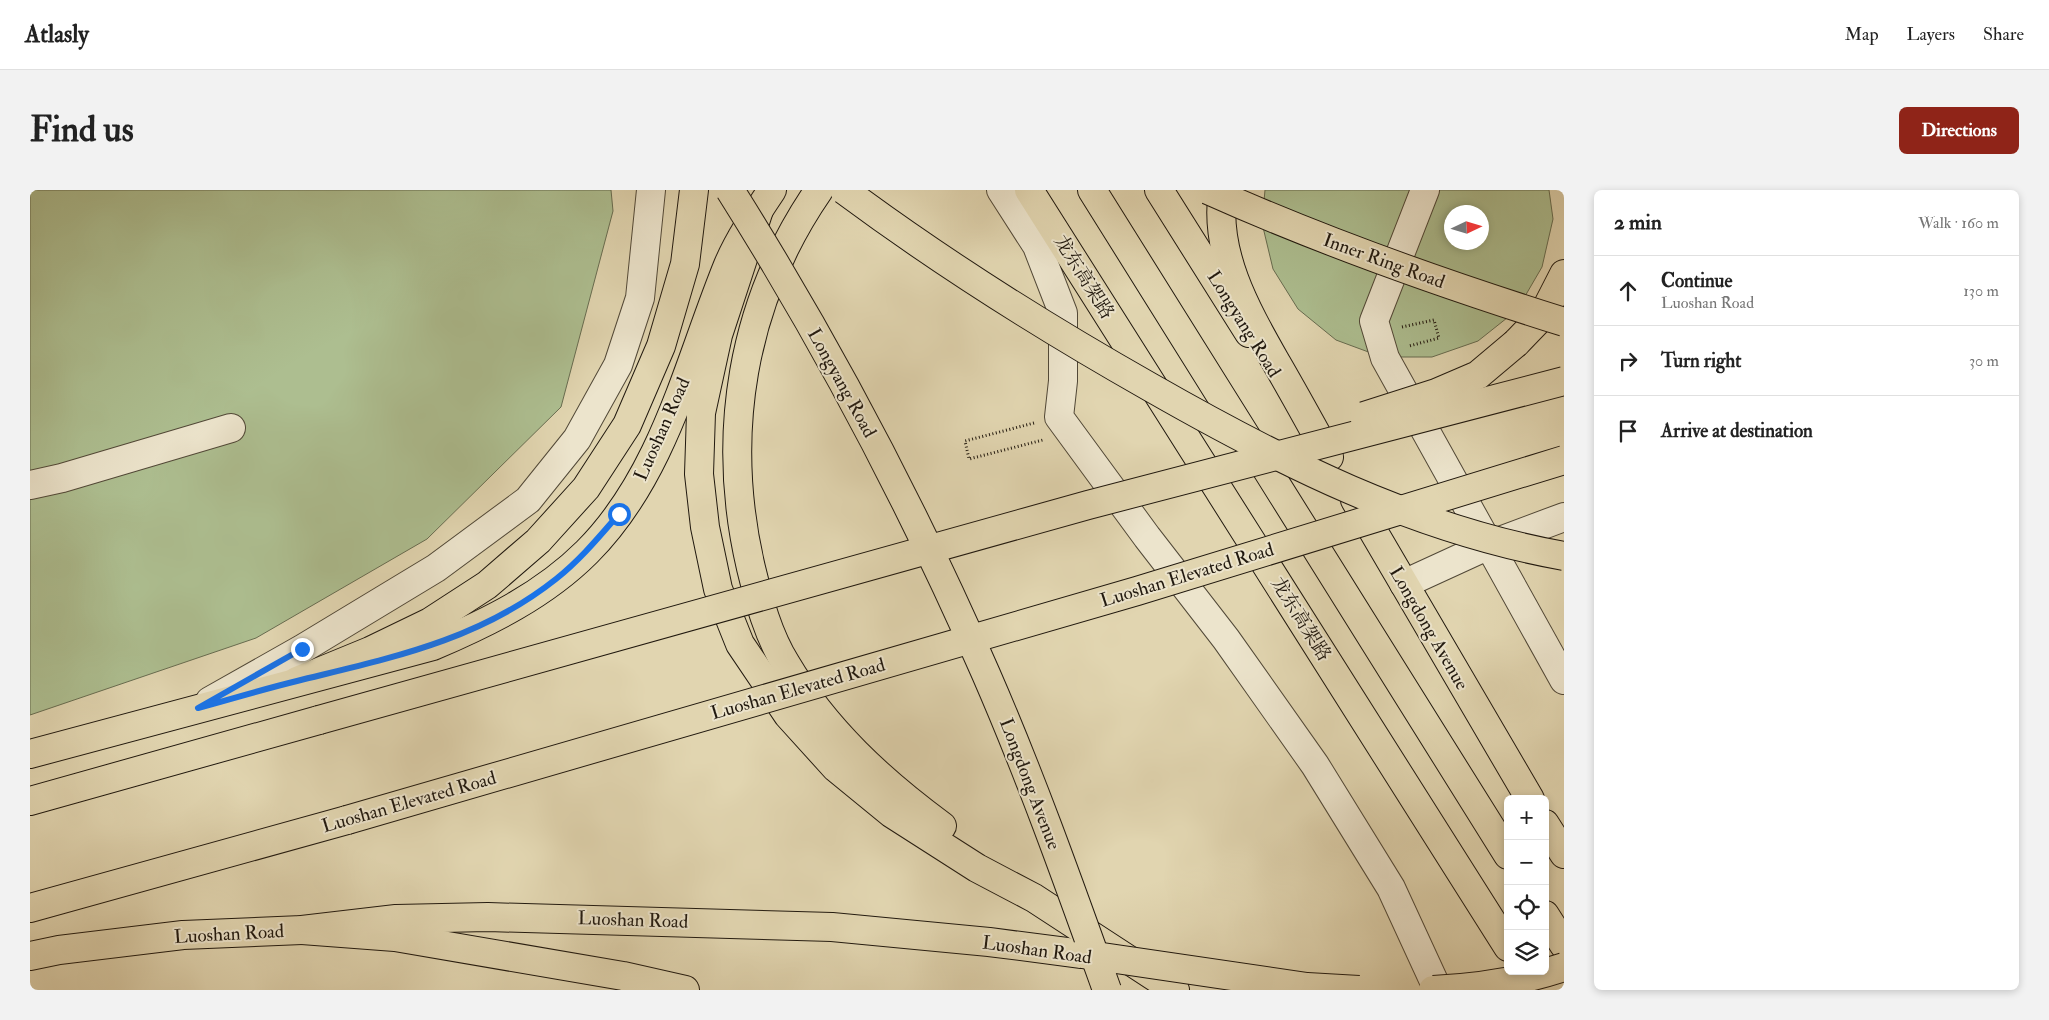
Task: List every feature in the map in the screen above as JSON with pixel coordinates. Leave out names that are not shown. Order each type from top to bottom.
[{"type":"main road","points":[[296,681],[370,651],[430,622],[488,585],[538,541],[586,488],[628,426],[661,346],[685,264],[694,190]]},
{"type":"main road","name":"Longyang Road","points":[[730,190],[845,386],[900,489],[945,581]]},
{"type":"main road","points":[[819,190],[806,209],[780,258],[759,309],[745,365],[737,420],[737,479],[745,543],[760,607],[785,663],[819,713],[861,759],[905,799],[1034,898],[1175,990]]},
{"type":"main road","points":[[844,190],[973,280],[1088,352],[1203,418],[1305,471],[1373,500],[1443,526],[1503,544],[1564,556]]},
{"type":"main road","name":"龙东高架路","points":[[1029,190],[1504,941]]},
{"type":"main road","points":[[1092,190],[1504,850]]},
{"type":"main road","name":"Longyang Road","points":[[1159,190],[1329,457]]},
{"type":"main road","name":"Inner Ring Road","points":[[1208,190],[1332,242],[1418,274],[1564,322]]},
{"type":"main road","points":[[1224,190],[1221,204],[1223,241],[1233,277],[1248,312],[1329,457]]},
{"type":"main road","points":[[765,200],[734,265],[701,413],[699,474],[704,527],[718,589],[740,644],[788,715],[836,768],[891,813],[977,868],[1034,898]]},
{"type":"main road","name":"Luoshan Road","points":[[30,754],[296,681],[433,646],[473,629],[514,607],[555,580],[587,552],[619,514],[644,475],[660,443],[734,265]]},
{"type":"main road","points":[[1088,506],[1436,393],[1478,375],[1516,343],[1542,316],[1564,274]]},
{"type":"main road","points":[[30,801],[1088,506],[1564,381]]},
{"type":"main road","name":"Longdong Avenue","points":[[1329,457],[1528,795]]},
{"type":"main road","name":"Luoshan Elevated Road","points":[[30,908],[347,820],[1137,591],[1564,460]]},
{"type":"main road","name":"Longdong Avenue","points":[[945,581],[1021,758],[1107,990]]},
{"type":"main road","points":[[1549,830],[1564,854]]},
{"type":"main road","name":"Luoshan Road","points":[[30,956],[59,950],[182,935],[302,930],[405,919],[488,916],[611,919],[832,927],[989,942],[1082,954],[1233,990]]},
{"type":"main road","points":[[1549,921],[1564,945]]},
{"type":"main road","points":[[302,930],[395,936],[623,976],[685,990]]},
{"type":"main road","points":[[1082,954],[1307,987],[1359,990]]},
{"type":"main road","points":[[1433,990],[1462,989],[1537,976],[1564,967]]},
{"type":"main road","points":[[1526,975],[1535,990]]},
{"type":"lane","points":[[198,708],[302,649],[436,568],[528,500],[577,439],[618,365],[640,298],[651,190]]},
{"type":"lane","points":[[1000,190],[1037,246],[1063,312],[1063,381],[1054,428],[1147,538],[1226,639],[1315,765],[1391,888],[1438,990]]},
{"type":"lane","points":[[1425,190],[1374,321],[1385,358],[1564,680]]},
{"type":"lane","points":[[30,485],[62,478],[231,428]]},
{"type":"lane","points":[[1404,584],[1488,545],[1564,517]]},
{"type":"path","points":[[1378,333],[1434,320],[1439,338],[1405,347]]},
{"type":"path","points":[[1054,428],[969,459],[965,442],[1054,428]]},
{"type":"green space","points":[[30,190],[611,190],[613,211],[561,407],[427,539],[256,638],[30,715]]},
{"type":"green space","points":[[1265,190],[1549,190],[1553,219],[1542,267],[1517,310],[1478,341],[1432,357],[1382,357],[1336,340],[1298,309],[1273,269],[1262,223]]},
{"type":"route","points":[[302,649],[198,708],[433,646],[473,629],[514,607],[555,580],[587,552],[619,514]]}]
